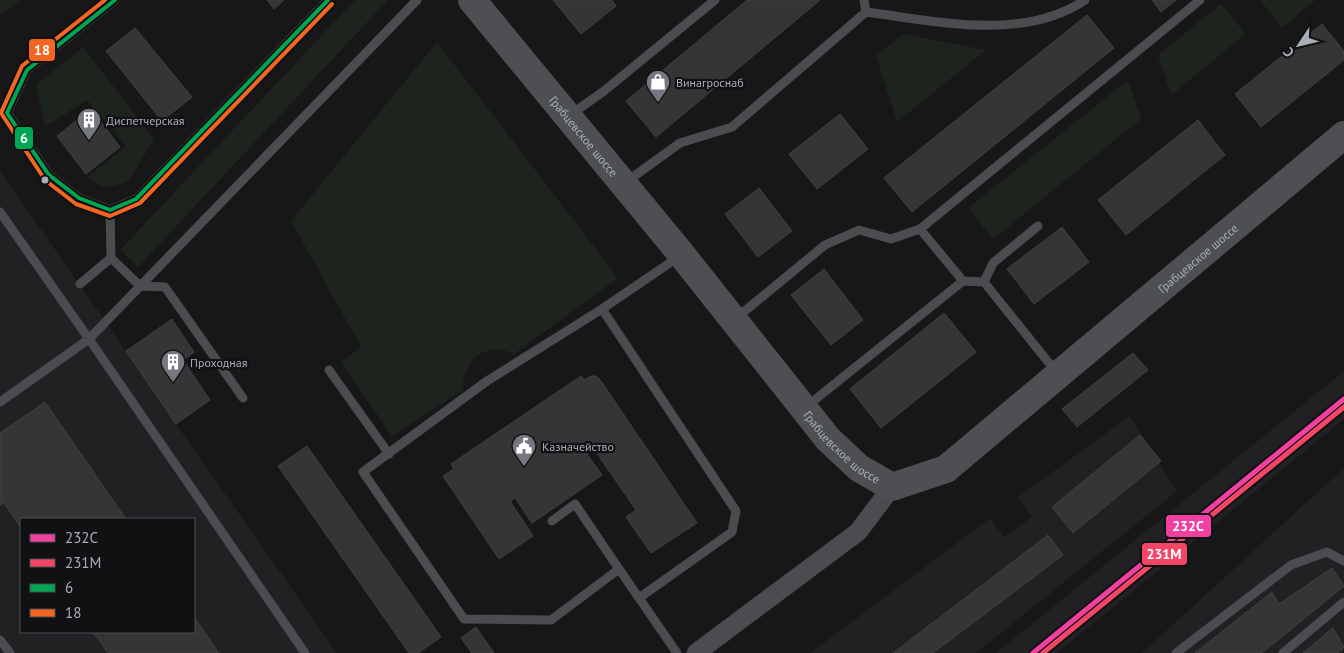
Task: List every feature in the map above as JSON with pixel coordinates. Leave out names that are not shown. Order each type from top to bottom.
[{"type":"main road","name":"Грабцевское шоссе","points":[[472,0],[682,254],[828,439],[859,468],[892,487],[946,469],[1344,135]]},
{"type":"street","points":[[705,650],[858,532],[892,487]]},
{"type":"lane","points":[[115,0],[27,70],[3,114],[49,175],[79,198],[110,210],[136,199],[328,0]]},
{"type":"lane","points":[[0,402],[89,339],[416,0]]},
{"type":"lane","points":[[568,116],[604,91],[715,0]]},
{"type":"lane","points":[[864,0],[866,12]]},
{"type":"lane","points":[[624,184],[680,143],[732,127],[866,12],[936,21],[1012,25],[1069,11],[1085,0]]},
{"type":"lane","points":[[734,320],[826,245],[860,230],[892,239],[920,229],[1200,0]]},
{"type":"lane","points":[[110,210],[111,258],[140,286],[165,287],[243,398]]},
{"type":"lane","points":[[0,212],[306,653]]},
{"type":"lane","points":[[984,282],[993,263],[1038,226]]},
{"type":"lane","points":[[920,229],[963,281]]},
{"type":"lane","points":[[619,569],[551,620],[464,619],[363,472],[487,381],[602,309],[682,254]]},
{"type":"lane","points":[[80,284],[111,258]]},
{"type":"lane","points":[[804,409],[963,281],[984,282],[1058,375]]},
{"type":"lane","points":[[602,309],[736,511],[732,532],[639,598]]},
{"type":"lane","points":[[329,370],[389,454]]},
{"type":"lane","points":[[552,521],[575,504],[677,653]]},
{"type":"lane","points":[[1176,653],[1291,565],[1327,552],[1344,561]]},
{"type":"lane","points":[[1283,653],[1344,602]]},
{"type":"lane","points":[[0,640],[10,653]]},
{"type":"shaded area","points":[[0,0],[20,0],[0,16]]},
{"type":"shaded area","points":[[355,0],[388,0],[138,267],[120,250]]},
{"type":"shaded area","points":[[1260,0],[1315,0],[1282,28]]},
{"type":"shaded area","points":[[1221,4],[1246,34],[1171,95],[1158,55]]},
{"type":"shaded area","points":[[903,34],[986,50],[897,122],[876,56]]},
{"type":"shaded area","points":[[437,42],[618,278],[514,354],[504,350],[485,351],[471,362],[464,379],[463,390],[392,436],[341,362],[361,347],[291,221]]},
{"type":"shaded area","points":[[83,47],[154,139],[129,181],[105,188],[86,178],[126,146],[87,100],[45,127],[36,85]]},
{"type":"shaded area","points":[[1128,80],[1141,119],[993,239],[968,208]]},
{"type":"shaded area","points":[[0,171],[126,351],[172,319],[194,352],[183,360],[210,400],[176,424],[337,653],[0,653]]},
{"type":"shaded area","points":[[1344,371],[1344,419],[1057,653],[996,653]]},
{"type":"shaded area","points":[[1130,416],[1177,491],[976,653],[810,653],[990,518],[1004,537],[1032,517],[1018,497]]},
{"type":"shaded area","points":[[1344,468],[1344,653],[1142,653]]},
{"type":"building","points":[[267,0],[284,0],[274,9]]},
{"type":"building","points":[[553,0],[612,0],[616,6],[581,34]]},
{"type":"building","points":[[747,0],[820,0],[656,137],[626,101]]},
{"type":"building","points":[[1152,0],[1176,0],[1161,12]]},
{"type":"building","points":[[1087,15],[1114,48],[912,212],[884,178]]},
{"type":"building","points":[[1322,24],[1344,51],[1344,60],[1261,127],[1235,94]]},
{"type":"building","points":[[135,28],[192,97],[162,121],[106,51]]},
{"type":"building","name":"Диспетчерская","points":[[91,109],[120,147],[86,174],[57,136]]},
{"type":"building","points":[[840,114],[868,149],[817,189],[789,154]]},
{"type":"building","points":[[1198,120],[1225,155],[1126,235],[1098,200]]},
{"type":"building","points":[[759,188],[792,231],[758,257],[725,214]]},
{"type":"building","points":[[1062,227],[1089,262],[1034,304],[1007,269]]},
{"type":"building","points":[[824,269],[863,320],[831,345],[791,295]]},
{"type":"building","points":[[944,313],[976,352],[881,428],[850,389]]},
{"type":"building","name":"Проходная","points":[[172,319],[194,352],[183,360],[210,400],[176,424],[126,351]]},
{"type":"building","points":[[1133,353],[1148,370],[1077,427],[1062,409]]},
{"type":"building","name":"Казначейство","points":[[581,376],[584,380],[591,376],[596,376],[601,381],[697,523],[651,553],[626,517],[636,510],[594,449],[587,454],[602,475],[532,523],[515,498],[510,501],[533,536],[499,559],[443,476],[454,469],[451,464]]},
{"type":"building","points":[[45,402],[125,518],[20,518],[20,527],[4,503],[0,506],[0,433]]},
{"type":"building","points":[[1140,435],[1161,461],[1073,533],[1052,507]]},
{"type":"building","points":[[307,446],[441,637],[418,653],[409,653],[278,466]]},
{"type":"building","points":[[1048,535],[1063,555],[933,653],[893,653]]},
{"type":"building","points":[[1332,568],[1344,586],[1262,653],[1195,653],[1272,592],[1279,604]]},
{"type":"building","points":[[195,618],[219,653],[108,653],[94,633],[195,633]]},
{"type":"building","points":[[476,627],[494,653],[472,653],[461,638]]},
{"type":"building","points":[[1333,628],[1344,647],[1338,653],[1303,653]]},
{"type":"transit line","name":"18","points":[[105,0],[22,66],[1,113],[45,180],[76,204],[110,216],[140,203],[332,4]]},
{"type":"transit line","name":"6","points":[[115,0],[27,70],[7,113],[49,175],[79,198],[110,210],[136,199],[328,0]]},
{"type":"transit line","name":"232C","points":[[1033,653],[1344,399]]},
{"type":"transit line","name":"231М","points":[[1043,653],[1344,407]]},
{"type":"place","name":"Винагроснаб","points":[[658,103]]},
{"type":"place","name":"Диспетчерская","points":[[89,141]]},
{"type":"place","name":"Проходная","points":[[173,383]]},
{"type":"place","name":"Казначейство","points":[[524,467]]}]
